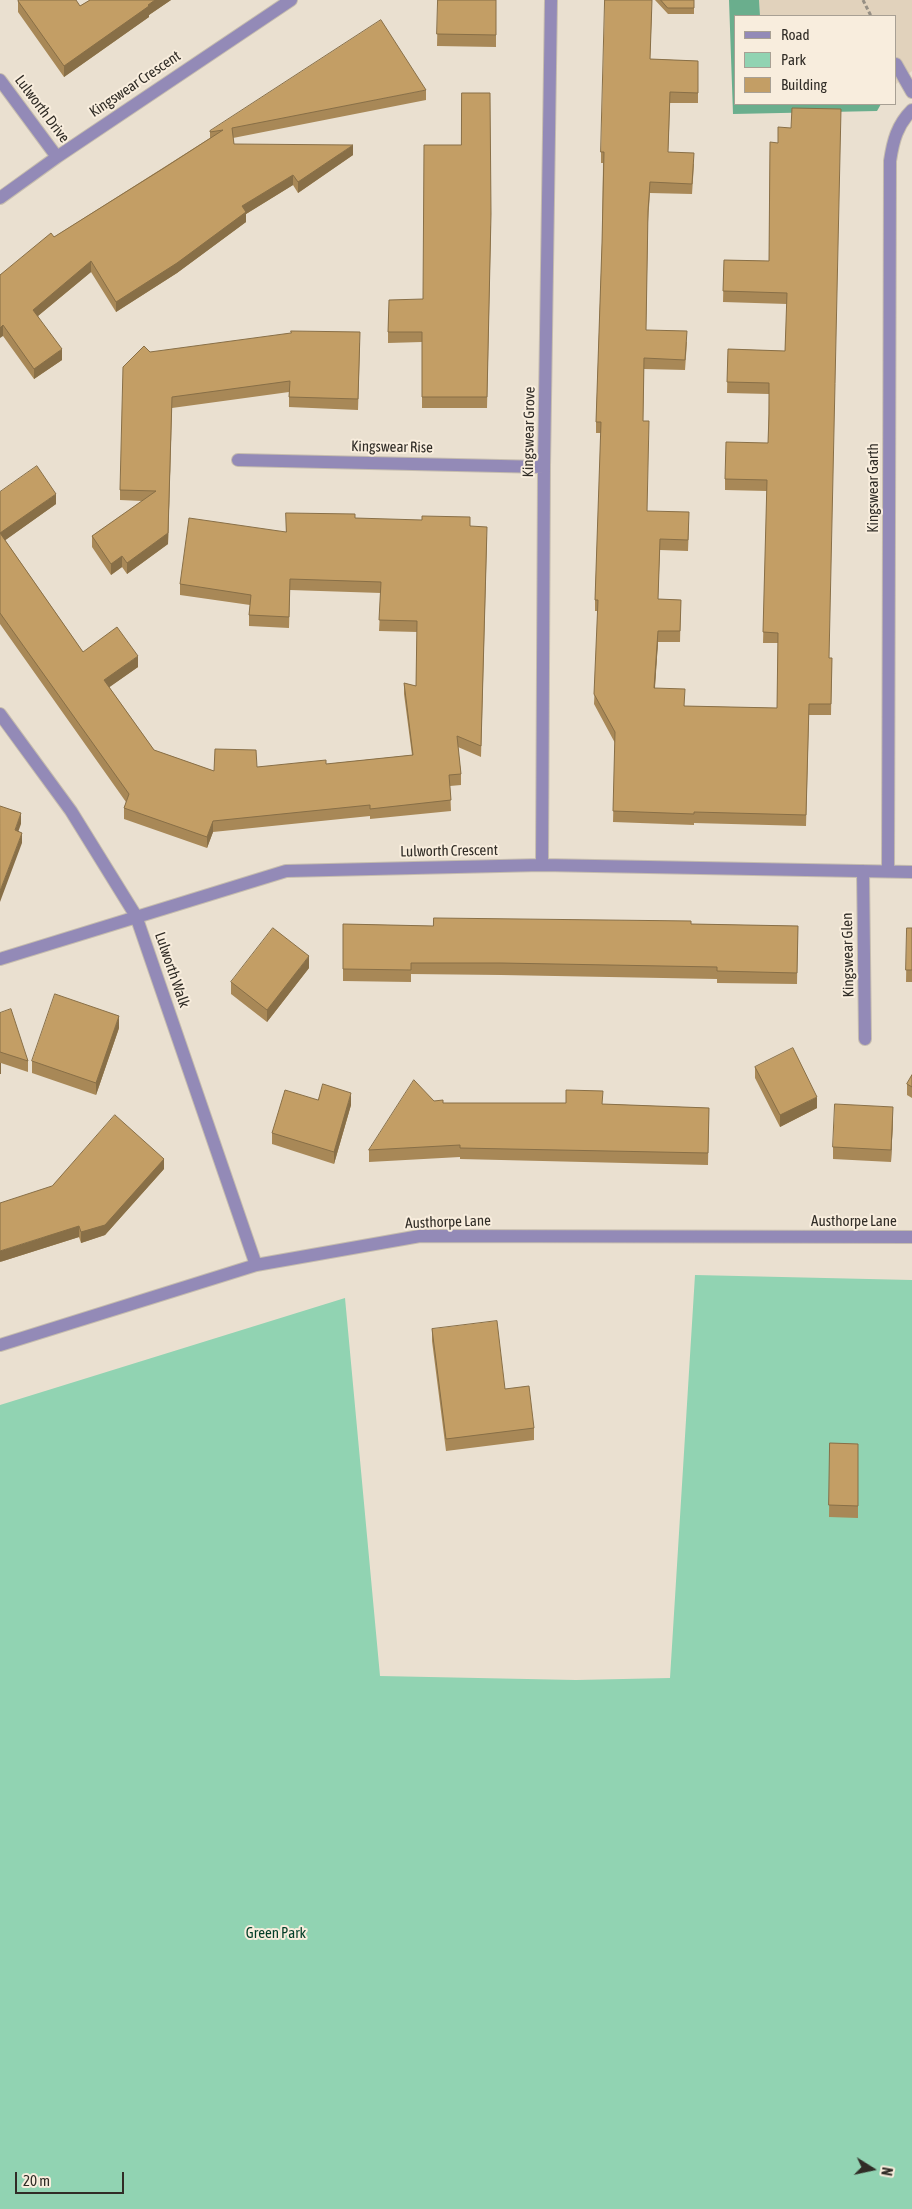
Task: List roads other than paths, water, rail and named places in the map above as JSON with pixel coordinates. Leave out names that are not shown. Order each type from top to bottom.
[{"type":"street","name":"Kingswear Crescent","points":[[0,198],[57,157],[291,0]]},
{"type":"street","name":"Kingswear Grove","points":[[542,865],[544,467],[551,0]]},
{"type":"street","points":[[897,66],[912,92]]},
{"type":"street","name":"Lulworth Drive","points":[[0,80],[57,157]]},
{"type":"street","name":"Kingswear Garth","points":[[888,871],[890,161],[893,139],[903,119],[912,110]]},
{"type":"street","name":"Kingswear Rise","points":[[238,460],[544,467]]},
{"type":"street","name":"Lulworth Walk","points":[[0,714],[71,811],[136,916],[256,1265]]},
{"type":"street","name":"Lulworth Crescent","points":[[0,959],[286,871],[542,865],[912,872]]},
{"type":"street","name":"Kingswear Glen","points":[[863,871],[865,1039]]},
{"type":"street","name":"Austhorpe Lane","points":[[0,1345],[256,1265],[420,1236],[912,1237]]},
{"type":"park label","name":"Green Park","points":[[276,1933]]}]
